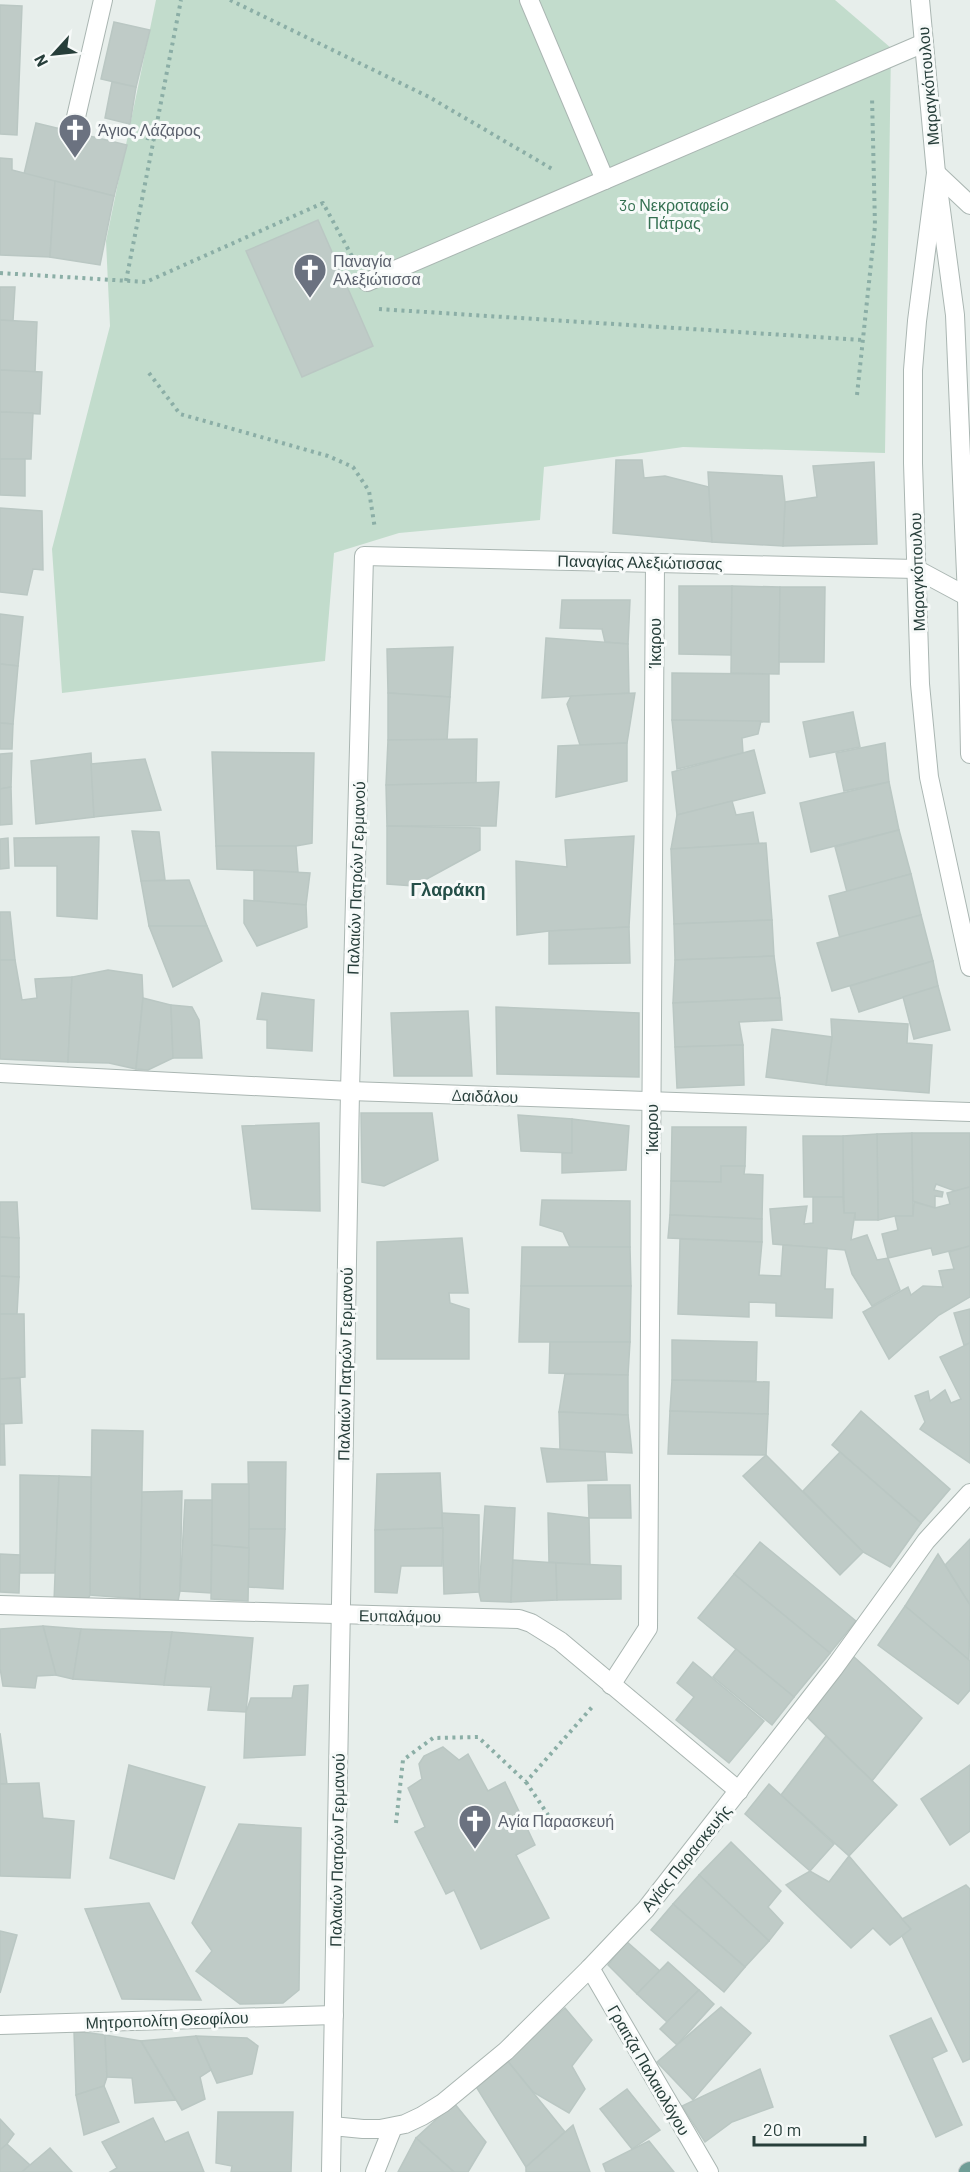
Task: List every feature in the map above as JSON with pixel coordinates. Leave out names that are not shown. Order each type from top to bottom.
[{"type":"street","points":[[76,117],[103,0]]},
{"type":"street","points":[[528,0],[605,180]]},
{"type":"street","name":"Μαραγκόπουλου","points":[[920,0],[936,173],[955,315],[969,597],[970,754]]},
{"type":"street","points":[[367,282],[924,44]]},
{"type":"street","points":[[936,173],[970,205]]},
{"type":"street","name":"Μαραγκόπουλου","points":[[936,173],[913,370],[920,684],[929,777],[970,967]]},
{"type":"street","name":"Παναγίας Αλεξιώτισσας","points":[[372,556],[916,569]]},
{"type":"street","name":"Παλαιών Πατρών Γερμανού","points":[[331,2172],[350,1091],[372,556]]},
{"type":"street","name":"Ίκαρου","points":[[611,1684],[648,1628],[655,563]]},
{"type":"street","points":[[916,569],[969,597]]},
{"type":"street","name":"Δαιδάλου","points":[[0,1072],[350,1091],[970,1112]]},
{"type":"street","name":"Αγίας Παρασκευής","points":[[332,2126],[363,2129],[393,2127],[422,2116],[451,2097],[506,2050],[590,1968],[646,1909],[834,1668],[927,1541],[970,1493]]},
{"type":"street","name":"Ευπαλάμου","points":[[0,1605],[519,1619],[531,1623],[560,1641],[739,1791]]},
{"type":"street","name":"Γραιτζα Παλαιολόγου","points":[[590,1968],[709,2172]]},
{"type":"street","name":"Μητροπολίτη Θεοφίλου","points":[[0,2025],[334,2015]]},
{"type":"street","points":[[375,2172],[393,2127]]},
{"type":"path","points":[[126,281],[182,0]]},
{"type":"path","points":[[230,0],[429,97],[586,188]]},
{"type":"path","points":[[857,394],[875,226],[872,66]]},
{"type":"path","points":[[76,117],[154,140]]},
{"type":"path","points":[[0,273],[146,282],[323,203],[367,282],[378,309],[863,340]]},
{"type":"path","points":[[149,373],[180,414],[328,456],[353,468],[369,491],[372,556]]},
{"type":"path","points":[[526,1782],[611,1684]]},
{"type":"path","points":[[396,1823],[403,1760],[433,1738],[478,1737],[526,1782],[548,1815]]},
{"type":"green space","name":"3o Νεκροταφείο Πάτρας","points":[[156,0],[835,0],[891,48],[885,453],[683,447],[544,467],[540,520],[399,533],[334,553],[325,661],[62,693],[52,549],[110,326],[106,241]]},
{"type":"building","points":[[0,5],[22,6],[17,135],[0,134]]},
{"type":"building","points":[[114,22],[150,30],[136,87],[101,79]]},
{"type":"building","points":[[112,82],[136,87],[130,124],[105,118]]},
{"type":"building","name":"Άγιος Λάζαρος","points":[[36,123],[127,145],[114,196],[24,174]]},
{"type":"building","points":[[0,158],[12,159],[12,170],[55,181],[50,257],[0,255]]},
{"type":"building","points":[[55,181],[114,196],[100,265],[50,257]]},
{"type":"building","name":"Παναγία Αλεξιώτισσα","points":[[318,220],[373,346],[302,377],[246,251]]},
{"type":"building","points":[[0,287],[15,287],[13,321],[0,320]]},
{"type":"building","points":[[0,320],[37,322],[35,372],[0,370]]},
{"type":"building","points":[[0,370],[42,372],[40,414],[0,412]]},
{"type":"building","points":[[0,412],[33,413],[31,459],[0,459]]},
{"type":"building","points":[[0,459],[25,459],[25,496],[0,495]]},
{"type":"building","points":[[616,460],[642,460],[644,478],[665,476],[709,487],[712,542],[613,533]]},
{"type":"building","points":[[874,462],[877,544],[783,546],[785,502],[817,497],[813,466]]},
{"type":"building","points":[[708,472],[782,476],[785,502],[783,546],[712,542]]},
{"type":"building","points":[[0,508],[42,511],[43,570],[33,569],[27,595],[0,592]]},
{"type":"building","points":[[679,586],[732,586],[731,655],[679,654]]},
{"type":"building","points":[[732,586],[780,587],[779,674],[731,673]]},
{"type":"building","points":[[780,587],[825,587],[824,662],[779,662]]},
{"type":"building","points":[[562,600],[630,600],[628,644],[605,642],[602,629],[560,628]]},
{"type":"building","points":[[0,614],[23,617],[18,666],[0,664]]},
{"type":"building","points":[[546,638],[628,644],[629,693],[542,698]]},
{"type":"building","points":[[453,647],[450,697],[388,693],[387,649]]},
{"type":"building","points":[[0,664],[18,666],[13,724],[0,723]]},
{"type":"building","points":[[672,673],[769,674],[769,722],[672,720]]},
{"type":"building","points":[[388,693],[450,697],[447,740],[388,740]]},
{"type":"building","points":[[635,693],[627,743],[580,745],[567,704],[571,696]]},
{"type":"building","points":[[853,712],[860,747],[810,757],[803,722]]},
{"type":"building","points":[[672,720],[761,721],[758,734],[742,738],[743,753],[677,769]]},
{"type":"building","points":[[0,723],[13,724],[12,749],[0,749]]},
{"type":"building","points":[[477,739],[476,783],[386,785],[388,740]]},
{"type":"building","points":[[627,743],[627,781],[556,797],[558,746]]},
{"type":"building","points":[[885,743],[889,782],[844,791],[836,753]]},
{"type":"building","points":[[754,750],[765,793],[677,815],[672,772]]},
{"type":"building","points":[[212,752],[314,753],[312,843],[296,846],[216,846]]},
{"type":"building","points":[[12,753],[11,787],[0,789],[0,754]]},
{"type":"building","points":[[91,753],[94,817],[36,824],[31,761]]},
{"type":"building","points":[[145,759],[161,810],[94,817],[91,764]]},
{"type":"building","points":[[499,782],[496,826],[387,826],[386,785]]},
{"type":"building","points":[[889,782],[899,830],[811,852],[800,803]]},
{"type":"building","points":[[11,787],[12,824],[0,825],[0,789]]},
{"type":"building","points":[[732,801],[736,815],[753,812],[759,844],[671,849],[677,815]]},
{"type":"building","points":[[387,826],[480,828],[480,850],[414,886],[387,884]]},
{"type":"building","points":[[899,830],[911,874],[847,892],[835,847]]},
{"type":"building","points":[[132,831],[159,832],[165,880],[141,881]]},
{"type":"building","points":[[634,836],[629,927],[517,935],[516,861],[567,867],[565,840]]},
{"type":"building","points":[[99,837],[97,919],[57,916],[57,866],[15,866],[14,838]]},
{"type":"building","points":[[8,838],[9,868],[0,869],[0,839]]},
{"type":"building","points":[[766,843],[772,920],[674,924],[671,849]]},
{"type":"building","points":[[216,846],[296,846],[298,872],[217,869]]},
{"type":"building","points":[[254,870],[310,873],[306,905],[254,901]]},
{"type":"building","points":[[911,874],[921,915],[840,938],[829,896]]},
{"type":"building","points":[[189,880],[207,926],[149,926],[141,881]]},
{"type":"building","points":[[244,900],[306,905],[307,927],[257,946],[244,923]]},
{"type":"building","points":[[0,912],[10,912],[15,960],[0,960]]},
{"type":"building","points":[[921,915],[933,961],[832,991],[817,943]]},
{"type":"building","points":[[772,920],[774,956],[675,960],[674,924]]},
{"type":"building","points":[[149,926],[207,926],[222,961],[173,987]]},
{"type":"building","points":[[629,927],[630,963],[549,964],[549,931]]},
{"type":"building","points":[[774,956],[780,998],[673,1003],[675,960]]},
{"type":"building","points":[[0,960],[15,960],[22,1000],[37,998],[35,979],[72,977],[68,1062],[0,1059]]},
{"type":"building","points":[[933,961],[938,986],[859,1012],[850,986]]},
{"type":"building","points":[[108,970],[142,975],[143,998],[136,1069],[109,1063],[68,1062],[72,977]]},
{"type":"building","points":[[938,986],[950,1030],[914,1039],[903,997]]},
{"type":"building","points":[[262,993],[314,1000],[312,1051],[267,1048],[267,1020],[257,1019]]},
{"type":"building","points":[[143,998],[171,1005],[173,1058],[148,1070],[136,1069]]},
{"type":"building","points":[[780,998],[782,1020],[739,1022],[743,1045],[675,1047],[673,1003]]},
{"type":"building","points":[[171,1005],[192,1007],[199,1020],[202,1058],[173,1058]]},
{"type":"building","points":[[496,1007],[639,1013],[639,1077],[497,1074]]},
{"type":"building","points":[[468,1011],[472,1076],[394,1076],[391,1013]]},
{"type":"building","points":[[831,1019],[908,1024],[907,1043],[932,1045],[929,1093],[826,1085],[832,1037]]},
{"type":"building","points":[[772,1029],[832,1037],[826,1085],[766,1077]]},
{"type":"building","points":[[743,1045],[744,1085],[677,1088],[675,1047]]},
{"type":"building","points":[[361,1113],[432,1113],[438,1160],[384,1186],[362,1182]]},
{"type":"building","points":[[518,1115],[572,1119],[572,1153],[521,1151]]},
{"type":"building","points":[[572,1119],[629,1126],[626,1170],[562,1173],[562,1153],[572,1153]]},
{"type":"building","points":[[319,1123],[320,1211],[252,1209],[242,1126]]},
{"type":"building","points":[[672,1127],[746,1127],[745,1166],[721,1166],[721,1182],[671,1181]]},
{"type":"building","points":[[912,1133],[913,1216],[895,1216],[878,1220],[877,1134]]},
{"type":"building","points":[[912,1133],[970,1133],[970,1187],[955,1191],[936,1184],[934,1190],[943,1192],[942,1197],[935,1196],[935,1208],[913,1201]]},
{"type":"building","points":[[877,1134],[878,1220],[855,1220],[855,1213],[844,1213],[843,1136]]},
{"type":"building","points":[[803,1136],[843,1136],[843,1197],[804,1197]]},
{"type":"building","points":[[721,1166],[745,1166],[744,1174],[763,1175],[762,1219],[670,1215],[671,1181],[721,1182]]},
{"type":"building","points":[[970,1187],[970,1246],[933,1255],[931,1248],[888,1258],[882,1234],[898,1230],[895,1216],[913,1216],[914,1202],[935,1208],[950,1204],[947,1193]]},
{"type":"building","points":[[813,1197],[843,1197],[844,1213],[855,1213],[851,1240],[867,1235],[877,1260],[888,1258],[900,1290],[872,1306],[852,1274],[845,1250],[773,1244],[770,1209],[807,1206],[804,1224],[813,1223]]},
{"type":"building","points":[[542,1200],[630,1201],[630,1247],[570,1247],[563,1232],[540,1225]]},
{"type":"building","points":[[0,1202],[17,1202],[19,1238],[0,1237]]},
{"type":"building","points":[[670,1215],[762,1219],[762,1242],[668,1238]]},
{"type":"building","points":[[0,1237],[19,1238],[19,1277],[0,1276]]},
{"type":"building","points":[[462,1238],[468,1293],[449,1293],[450,1303],[469,1309],[469,1359],[377,1359],[377,1242]]},
{"type":"building","points":[[680,1239],[762,1242],[759,1275],[781,1276],[783,1245],[827,1248],[825,1289],[833,1289],[832,1318],[776,1316],[776,1303],[749,1302],[749,1317],[678,1314]]},
{"type":"building","points":[[970,1246],[970,1297],[939,1315],[889,1359],[863,1312],[908,1287],[911,1295],[923,1286],[943,1287],[939,1271],[954,1269],[949,1252]]},
{"type":"building","points":[[522,1247],[630,1247],[631,1286],[521,1286]]},
{"type":"building","points":[[0,1276],[19,1277],[17,1314],[0,1314]]},
{"type":"building","points":[[521,1286],[631,1286],[630,1342],[519,1342]]},
{"type":"building","points":[[970,1309],[970,1343],[964,1345],[954,1313]]},
{"type":"building","points":[[0,1314],[24,1314],[25,1377],[0,1379]]},
{"type":"building","points":[[672,1340],[757,1342],[756,1381],[672,1380]]},
{"type":"building","points":[[550,1342],[630,1342],[628,1375],[549,1373]]},
{"type":"building","points":[[970,1343],[970,1463],[920,1429],[925,1422],[915,1396],[928,1391],[930,1401],[945,1390],[951,1403],[961,1399],[940,1357]]},
{"type":"building","points":[[565,1374],[628,1375],[628,1415],[559,1412]]},
{"type":"building","points":[[20,1378],[22,1423],[0,1424],[0,1379]]},
{"type":"building","points":[[672,1380],[769,1382],[768,1414],[670,1411]]},
{"type":"building","points":[[670,1411],[768,1414],[766,1455],[668,1454]]},
{"type":"building","points":[[861,1411],[950,1489],[921,1523],[832,1445]]},
{"type":"building","points":[[559,1412],[628,1415],[632,1453],[560,1450]]},
{"type":"building","points":[[0,1424],[4,1424],[5,1465],[0,1465]]},
{"type":"building","points":[[92,1430],[143,1431],[140,1599],[90,1595]]},
{"type":"building","points":[[541,1448],[605,1452],[607,1480],[547,1482]]},
{"type":"building","points":[[840,1452],[921,1523],[890,1567],[863,1552],[803,1491]]},
{"type":"building","points":[[766,1455],[863,1552],[840,1575],[743,1476]]},
{"type":"building","points":[[248,1462],[286,1462],[285,1529],[249,1529]]},
{"type":"building","points":[[440,1473],[443,1528],[375,1530],[377,1474]]},
{"type":"building","points":[[20,1475],[59,1476],[55,1573],[20,1573]]},
{"type":"building","points":[[59,1476],[91,1477],[90,1595],[87,1601],[54,1601]]},
{"type":"building","points":[[212,1484],[249,1484],[249,1548],[212,1545]]},
{"type":"building","points":[[588,1485],[630,1485],[631,1518],[589,1518]]},
{"type":"building","points":[[182,1491],[178,1601],[140,1599],[142,1492]]},
{"type":"building","points":[[185,1500],[212,1500],[211,1593],[180,1591]]},
{"type":"building","points":[[485,1506],[515,1508],[511,1602],[481,1601],[479,1592]]},
{"type":"building","points":[[442,1513],[479,1515],[479,1592],[444,1594]]},
{"type":"building","points":[[548,1513],[589,1518],[590,1565],[549,1562]]},
{"type":"building","points":[[443,1528],[442,1566],[401,1566],[397,1593],[375,1592],[375,1530]]},
{"type":"building","points":[[249,1529],[285,1529],[283,1589],[248,1587]]},
{"type":"building","points":[[970,1539],[970,1605],[945,1565]]},
{"type":"building","points":[[760,1542],[856,1621],[830,1653],[734,1574]]},
{"type":"building","points":[[212,1545],[249,1548],[248,1601],[211,1599]]},
{"type":"building","points":[[0,1554],[20,1555],[19,1593],[0,1592]]},
{"type":"building","points":[[938,1554],[970,1605],[969,1660],[905,1606]]},
{"type":"building","points":[[513,1560],[556,1563],[557,1600],[511,1602]]},
{"type":"building","points":[[556,1563],[621,1566],[621,1599],[557,1600]]},
{"type":"building","points":[[734,1574],[830,1653],[794,1697],[698,1618]]},
{"type":"building","points":[[905,1606],[970,1661],[970,1690],[958,1704],[878,1645]]},
{"type":"building","points":[[43,1626],[81,1629],[73,1679],[56,1675]]},
{"type":"building","points":[[43,1626],[56,1675],[37,1676],[35,1688],[3,1686],[0,1668],[0,1629]]},
{"type":"building","points":[[81,1629],[172,1632],[164,1685],[73,1679]]},
{"type":"building","points":[[172,1632],[253,1638],[246,1712],[208,1710],[211,1687],[164,1685]]},
{"type":"building","points":[[736,1649],[794,1697],[772,1725],[713,1677]]},
{"type":"building","points":[[853,1656],[922,1718],[872,1781],[806,1716]]},
{"type":"building","points":[[693,1662],[764,1721],[729,1763],[676,1720],[694,1697],[677,1683]]},
{"type":"building","points":[[308,1685],[305,1755],[244,1758],[246,1712],[251,1698],[292,1698],[294,1686]]},
{"type":"building","points":[[0,1733],[7,1784],[0,1784]]},
{"type":"building","points":[[826,1736],[897,1805],[849,1856],[781,1795]]},
{"type":"building","name":"Αγία Παρασκευή","points":[[443,1747],[459,1760],[468,1754],[488,1791],[505,1782],[535,1845],[516,1855],[549,1918],[481,1949],[454,1890],[446,1894],[415,1832],[425,1827],[408,1788],[422,1779],[419,1764],[424,1756]]},
{"type":"building","points":[[129,1765],[205,1787],[174,1879],[110,1858]]},
{"type":"building","points":[[970,1765],[970,1831],[950,1845],[921,1799]]},
{"type":"building","points":[[39,1783],[43,1818],[74,1821],[70,1878],[0,1876],[0,1784]]},
{"type":"building","points":[[769,1784],[834,1844],[810,1871],[745,1814]]},
{"type":"building","points":[[239,1824],[301,1828],[299,1990],[283,2003],[240,2004],[196,1971],[212,1951],[192,1923]]},
{"type":"building","points":[[731,1842],[781,1891],[768,1907],[783,1923],[769,1941],[699,1875]]},
{"type":"building","points":[[849,1856],[911,1929],[890,1945],[873,1928],[851,1948],[786,1885],[810,1871],[829,1882]]},
{"type":"building","points":[[699,1875],[769,1941],[745,1967],[673,1904]]},
{"type":"building","points":[[966,1885],[970,1889],[970,2059],[963,2062],[902,1936],[911,1929],[902,1919]]},
{"type":"building","points":[[149,1903],[201,2000],[122,1999],[85,1909]]},
{"type":"building","points":[[673,1904],[745,1967],[724,1992],[651,1930]]},
{"type":"building","points":[[0,1931],[17,1935],[0,1993]]},
{"type":"building","points":[[626,1941],[660,1971],[637,1994],[608,1965]]},
{"type":"building","points":[[668,1962],[699,1990],[667,2022],[637,1994]]},
{"type":"building","points":[[699,1990],[714,2004],[677,2045],[660,2029]]},
{"type":"building","points":[[721,2007],[751,2033],[693,2100],[657,2062]]},
{"type":"building","points":[[565,2008],[592,2040],[572,2066],[585,2089],[569,2113],[533,2092],[506,2059]]},
{"type":"building","points":[[931,2018],[947,2051],[932,2058],[962,2125],[936,2137],[890,2036]]},
{"type":"building","points":[[74,2031],[105,2035],[107,2077],[104,2086],[76,2095]]},
{"type":"building","points":[[105,2035],[141,2041],[176,2100],[135,2103],[132,2078],[107,2077]]},
{"type":"building","points":[[196,2036],[247,2038],[258,2046],[252,2074],[217,2083]]},
{"type":"building","points":[[196,2036],[211,2070],[200,2077],[205,2099],[182,2110],[141,2041]]},
{"type":"building","points":[[506,2059],[565,2132],[526,2167],[475,2085]]},
{"type":"building","points":[[760,2069],[773,2107],[732,2122],[705,2142],[682,2106]]},
{"type":"building","points":[[104,2086],[119,2122],[84,2135],[76,2095]]},
{"type":"building","points":[[627,2089],[660,2130],[632,2149],[600,2109]]},
{"type":"building","points":[[454,2103],[486,2142],[468,2172],[454,2172],[416,2138]]},
{"type":"building","points":[[218,2112],[293,2112],[291,2172],[231,2172],[232,2166],[216,2163]]},
{"type":"building","points":[[153,2118],[165,2142],[188,2132],[204,2172],[110,2172],[117,2168],[102,2142]]},
{"type":"building","points":[[0,2119],[14,2134],[0,2150]]},
{"type":"building","points":[[573,2125],[590,2172],[526,2172],[526,2167]]},
{"type":"building","points":[[416,2138],[454,2172],[398,2172]]},
{"type":"building","points":[[649,2141],[674,2172],[606,2172],[603,2164]]},
{"type":"building","points":[[7,2144],[30,2165],[22,2172],[0,2172],[0,2150]]},
{"type":"building","points":[[50,2148],[72,2172],[22,2172],[30,2165]]},
{"type":"place","name":"Άγιος Λάζαρος","points":[[75,159]]},
{"type":"place","name":"Παναγία Αλεξιώτισσα","points":[[310,299]]},
{"type":"place","name":"Αγία Παρασκευή","points":[[475,1850]]},
{"type":"district","name":"Γλαράκη","points":[[448,890]]}]
